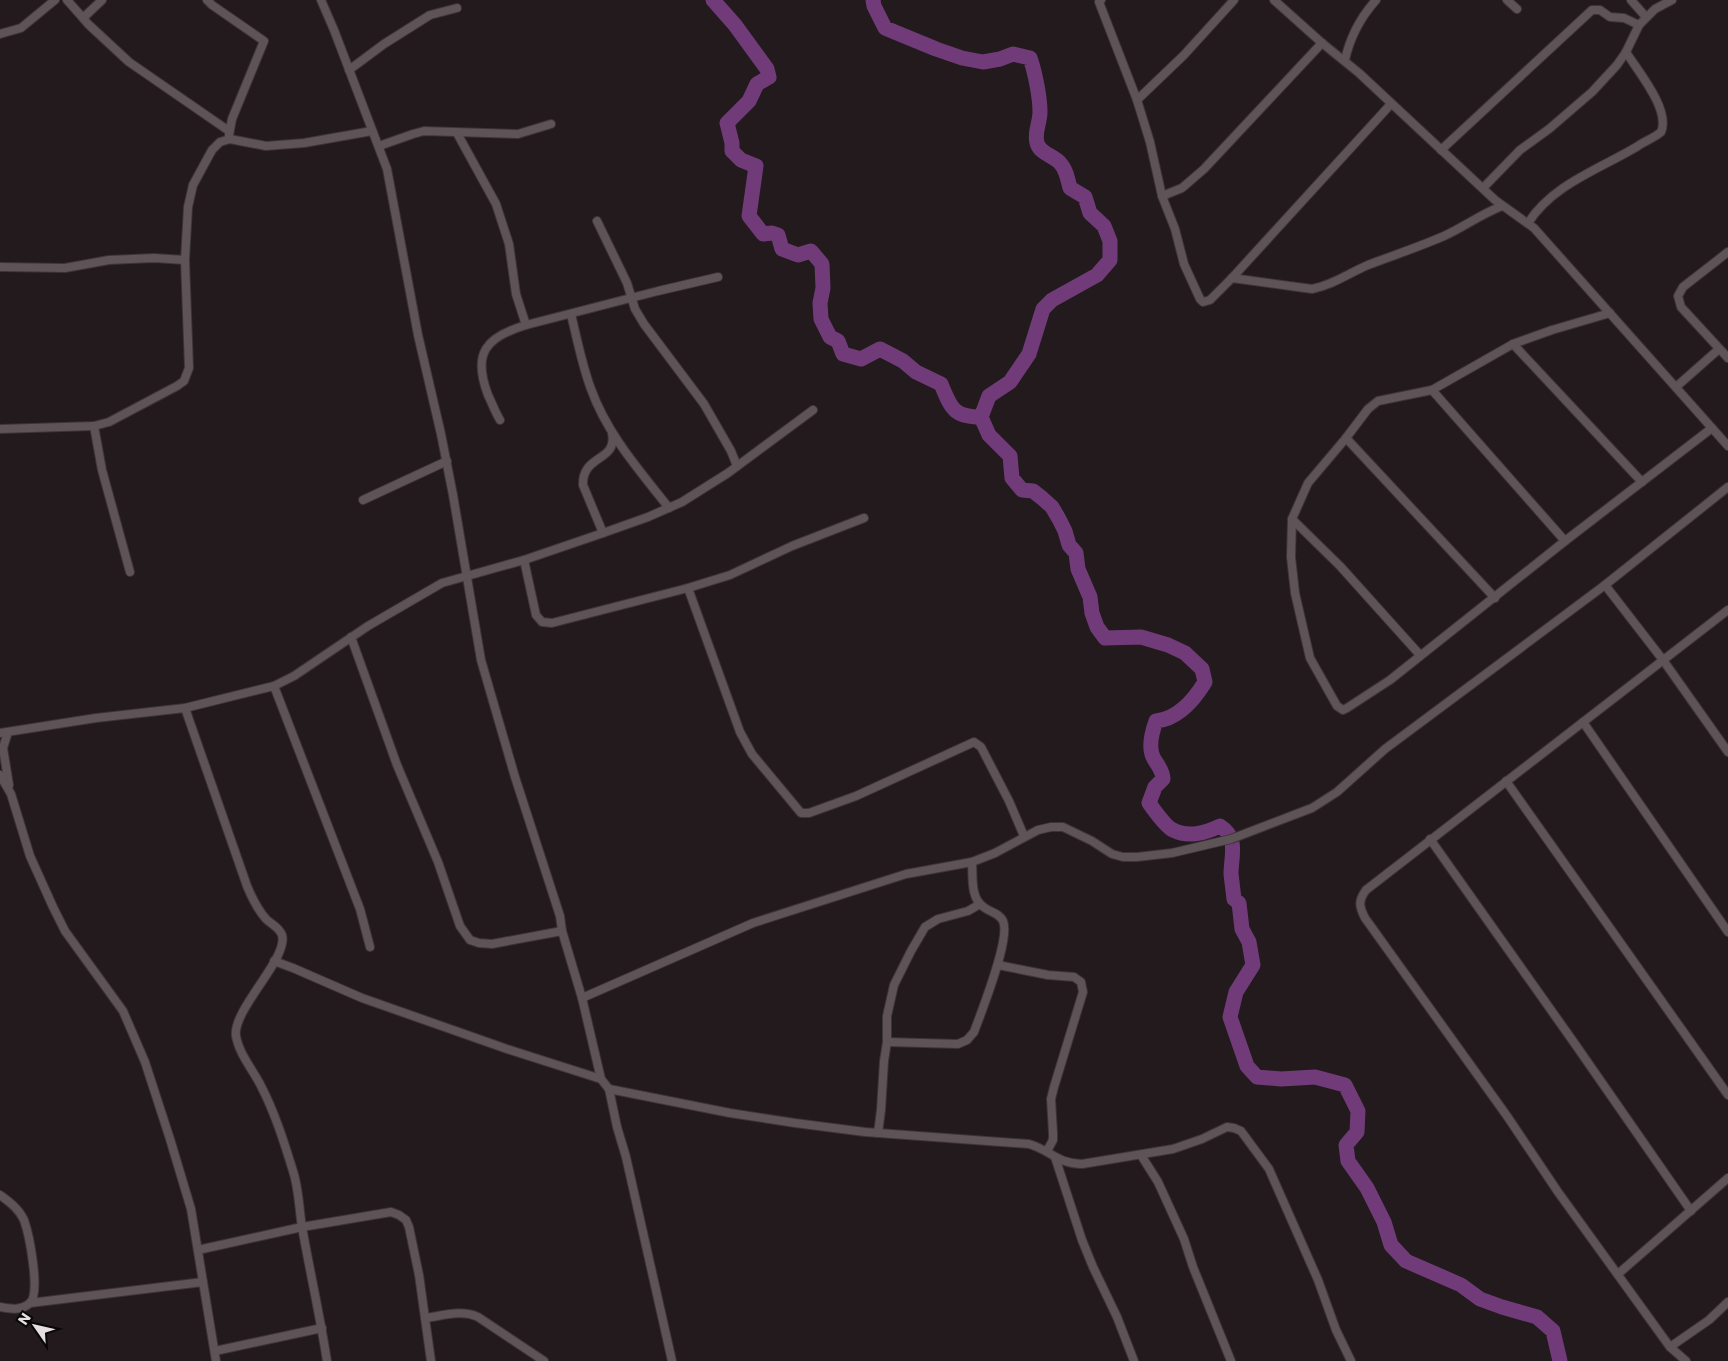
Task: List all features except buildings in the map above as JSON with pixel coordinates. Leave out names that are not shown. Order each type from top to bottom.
[{"type":"street","points":[[0,34],[21,28],[55,0]]},
{"type":"street","points":[[67,0],[129,62],[229,135],[266,146],[304,143],[372,131]]},
{"type":"street","points":[[84,18],[102,0]]},
{"type":"street","points":[[0,429],[94,426],[109,422],[178,386],[187,377],[189,354],[184,260],[188,207],[193,185],[212,150],[229,135],[232,119],[264,41],[207,0]]},
{"type":"street","points":[[321,0],[387,169],[418,334],[446,461],[481,660],[515,777],[560,916],[562,931],[582,998],[600,1079],[609,1089],[672,1361]]},
{"type":"street","points":[[1101,0],[1099,2],[1137,100],[1150,142],[1162,196],[1175,229],[1184,264],[1203,302],[1210,300],[1232,278],[1391,104]]},
{"type":"street","points":[[1137,100],[1184,54],[1234,0]]},
{"type":"street","points":[[1274,0],[1322,43],[1345,60],[1502,206],[1528,223],[1540,234],[1728,446]]},
{"type":"street","points":[[1345,60],[1347,49],[1362,16],[1376,0]]},
{"type":"street","points":[[1508,0],[1517,9]]},
{"type":"street","points":[[1631,0],[1646,17]]},
{"type":"street","points":[[1483,188],[1520,150],[1559,121],[1592,92],[1617,65],[1626,52],[1639,25],[1655,9],[1672,0]]},
{"type":"street","points":[[349,70],[384,44],[430,16],[457,8]]},
{"type":"street","points":[[1441,150],[1592,10],[1600,10],[1610,17],[1624,18],[1639,25]]},
{"type":"street","points":[[1162,196],[1182,188],[1204,169],[1322,43]]},
{"type":"street","points":[[1528,223],[1542,205],[1572,182],[1660,132],[1663,126],[1660,107],[1626,52]]},
{"type":"street","points":[[379,146],[424,132],[518,134],[551,124]]},
{"type":"street","points":[[457,133],[496,204],[509,244],[516,294],[526,325]]},
{"type":"street","points":[[1232,278],[1312,289],[1325,287],[1367,266],[1432,241],[1488,211],[1502,206]]},
{"type":"street","points":[[597,222],[627,283],[636,309],[644,324],[704,404],[731,451],[737,466]]},
{"type":"street","points":[[1728,252],[1683,287],[1678,296],[1681,307],[1728,358]]},
{"type":"street","points":[[0,267],[65,268],[117,260],[154,258],[184,260]]},
{"type":"street","points":[[500,420],[494,411],[481,372],[481,360],[484,351],[494,340],[526,325],[718,277]]},
{"type":"street","points":[[1610,312],[1513,344],[1432,390],[1378,401],[1368,409],[1308,483],[1292,519],[1291,557],[1295,593],[1310,658],[1337,706],[1343,710],[1390,680],[1565,541],[1712,428]]},
{"type":"street","points":[[571,314],[591,390],[604,418],[628,456],[669,508]]},
{"type":"street","points":[[1513,344],[1642,482]]},
{"type":"street","points":[[1676,387],[1719,349]]},
{"type":"street","points":[[1432,390],[1565,541]]},
{"type":"street","points":[[216,1361],[191,1209],[170,1139],[135,1036],[123,1011],[65,931],[30,856],[11,794],[4,748],[4,732],[96,718],[185,708],[274,686],[294,676],[351,637],[442,583],[524,560],[669,508],[694,495],[737,466],[814,410]]},
{"type":"street","points":[[94,426],[102,470],[130,572]]},
{"type":"street","points":[[603,533],[585,490],[583,476],[587,469],[612,448],[614,442],[611,430]]},
{"type":"street","points":[[1346,438],[1495,598]]},
{"type":"street","points":[[363,500],[446,461]]},
{"type":"street","points":[[582,998],[650,970],[753,923],[906,874],[972,862],[995,853],[1024,836],[1051,827],[1063,827],[1092,841],[1112,854],[1123,857],[1137,857],[1172,853],[1231,839],[1312,808],[1338,792],[1385,749],[1605,585],[1728,487]]},
{"type":"street","points":[[524,560],[536,614],[538,619],[547,624],[688,588],[730,575],[792,546],[864,518]]},
{"type":"street","points":[[1292,519],[1340,566],[1420,655]]},
{"type":"street","points":[[1605,585],[1663,660],[1728,752]]},
{"type":"street","points":[[688,588],[740,732],[752,754],[801,814],[809,813],[856,796],[974,742],[981,747],[1009,801],[1024,836]]},
{"type":"street","points":[[1686,1361],[1670,1347],[1558,1192],[1362,910],[1360,904],[1361,897],[1366,890],[1728,610]]},
{"type":"street","points":[[351,637],[397,765],[438,862],[460,926],[470,940],[492,944],[562,931]]},
{"type":"street","points":[[274,686],[360,908],[370,946]]},
{"type":"street","points":[[185,708],[250,892],[265,918],[281,932],[282,939],[274,961],[240,1016],[236,1024],[235,1034],[241,1051],[262,1086],[294,1173],[327,1361]]},
{"type":"street","points":[[1583,722],[1728,932]]},
{"type":"street","points":[[0,775],[11,794]]},
{"type":"street","points":[[1506,781],[1728,1095]]},
{"type":"street","points":[[1430,839],[1691,1211]]},
{"type":"street","points":[[887,1042],[958,1044],[967,1040],[974,1032],[998,965],[1004,933],[1003,921],[996,913],[984,908],[980,904],[974,892],[972,862]]},
{"type":"street","points":[[878,1133],[887,1042],[887,1016],[894,985],[920,934],[931,922],[968,911],[980,904]]},
{"type":"street","points":[[274,961],[362,998],[507,1049],[600,1079]]},
{"type":"street","points":[[998,965],[1048,975],[1074,977],[1082,982],[1083,992],[1051,1098],[1053,1140],[1047,1151]]},
{"type":"street","points":[[609,1089],[730,1113],[795,1123],[878,1133],[1029,1144],[1068,1162],[1082,1164],[1141,1155],[1188,1144],[1227,1128],[1234,1128],[1241,1131],[1269,1169],[1318,1280],[1336,1330],[1351,1361]]},
{"type":"street","points":[[1141,1155],[1158,1182],[1184,1239],[1193,1267],[1231,1361]]},
{"type":"street","points":[[1055,1157],[1082,1240],[1117,1317],[1134,1361]]},
{"type":"street","points":[[1618,1274],[1728,1178]]},
{"type":"street","points":[[0,1195],[13,1204],[23,1219],[34,1265],[34,1295],[30,1303]]},
{"type":"street","points":[[198,1250],[302,1227],[391,1212],[399,1215],[406,1220],[409,1228],[431,1361]]},
{"type":"street","points":[[0,1307],[21,1308],[30,1303],[203,1282]]},
{"type":"street","points":[[1670,1347],[1709,1320],[1728,1302]]},
{"type":"street","points":[[425,1318],[470,1313],[544,1361]]},
{"type":"street","points":[[215,1351],[322,1328]]},
{"type":"waterway","points":[[713,0],[735,25],[767,69],[769,77],[757,84],[749,101],[727,123],[732,151],[741,160],[756,166],[749,216],[763,234],[772,233],[778,235],[782,249],[798,255],[811,251],[822,264],[821,319],[830,337],[838,341],[843,354],[861,359],[880,349],[903,361],[916,372],[941,384],[951,405],[959,413],[972,417],[981,417]]},
{"type":"waterway","points":[[873,0],[885,28],[936,49],[962,58],[983,62],[1013,54],[1030,58],[1039,99],[1040,116],[1036,135],[1037,143],[1041,150],[1062,165],[1070,188],[1085,197],[1090,213],[1104,226],[1110,241],[1110,260],[1097,275],[1052,300],[1043,309],[1029,354],[1010,382],[989,396],[981,417],[989,435],[1010,456],[1012,478],[1022,490],[1033,491],[1042,498],[1052,507],[1059,519],[1069,545],[1076,553],[1078,569],[1090,597],[1092,613],[1097,627],[1105,638],[1141,637],[1168,645],[1185,653],[1202,669],[1205,682],[1190,702],[1171,717],[1156,721],[1152,734],[1151,748],[1163,779],[1155,787],[1149,803],[1173,830],[1185,834],[1197,834],[1220,826],[1230,836],[1233,848],[1231,874],[1234,899],[1239,903],[1242,929],[1249,942],[1253,965],[1236,992],[1230,1017],[1247,1066],[1257,1077],[1281,1079],[1315,1077],[1345,1085],[1358,1111],[1357,1132],[1346,1145],[1348,1161],[1367,1188],[1384,1222],[1391,1245],[1406,1261],[1461,1285],[1480,1299],[1537,1317],[1553,1331],[1560,1361]]}]
